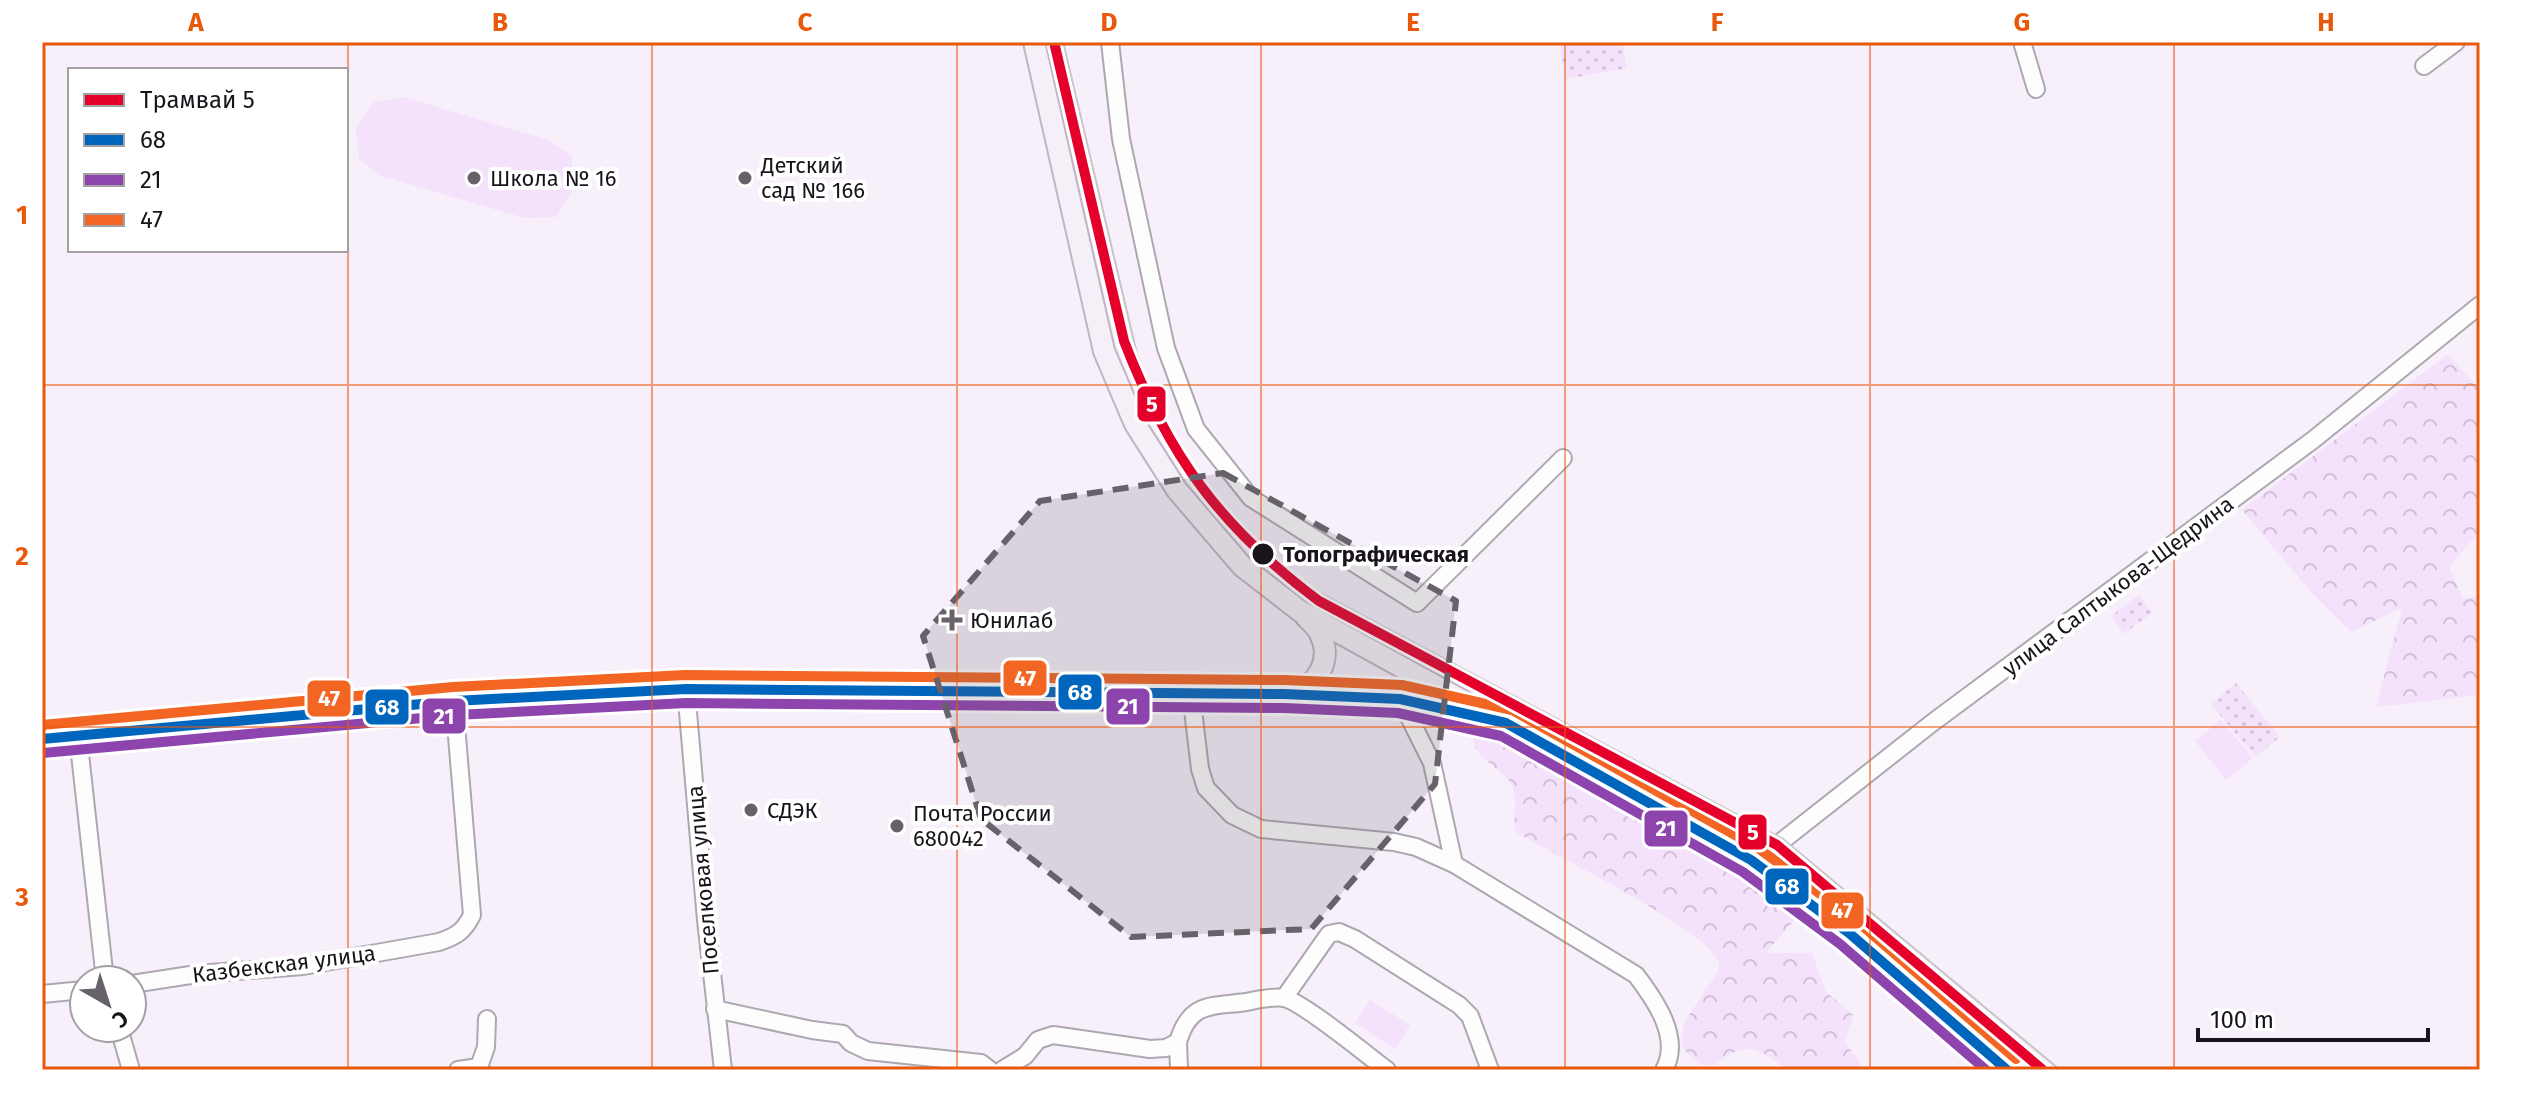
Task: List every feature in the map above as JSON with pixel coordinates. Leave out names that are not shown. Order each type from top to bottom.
[{"type":"main road","points":[[1034,42],[1104,351],[1135,424],[1177,490],[1217,538],[1242,566],[1300,611],[1319,631],[1325,652],[1320,675],[1305,689],[1284,694]]},
{"type":"main road","points":[[1300,611],[1751,860],[1849,933],[2007,1070]]},
{"type":"main road","points":[[42,739],[454,701],[686,689],[1284,694],[1400,699],[1506,723]]},
{"type":"street","points":[[1110,42],[1121,139],[1166,348],[1196,429],[1251,498],[1417,603],[1563,458]]},
{"type":"street","points":[[2022,42],[2036,89]]},
{"type":"street","points":[[2424,66],[2456,42]]},
{"type":"street","name":"улица Салтыкова-Щедрина","points":[[1751,860],[1777,845],[1932,723],[2290,458],[2480,305]]},
{"type":"street","name":"Поселковая улица","points":[[686,689],[723,1070]]},
{"type":"street","points":[[1191,693],[1200,769],[1206,788],[1232,815],[1261,829],[1394,842],[1416,847],[1454,864],[1636,975],[1656,1001],[1668,1031],[1670,1050],[1664,1070]]},
{"type":"street","points":[[1400,699],[1432,763],[1454,864]]},
{"type":"street","name":"Казбекская улица","points":[[148,982],[197,974],[303,966],[439,942],[456,937],[466,928],[472,915],[454,701]]},
{"type":"street","points":[[78,736],[103,964]]},
{"type":"street","points":[[1284,998],[1329,934],[1339,932],[1459,1005],[1470,1016],[1490,1070]]},
{"type":"street","points":[[42,994],[68,992]]},
{"type":"street","points":[[1179,1070],[1178,1042],[1183,1026],[1201,1008],[1220,1003],[1284,998],[1387,1070]]},
{"type":"street","points":[[715,1009],[843,1034],[851,1043],[868,1051],[981,1063],[990,1070]]},
{"type":"street","points":[[458,1070],[480,1068],[486,1047],[487,1019]]},
{"type":"street","points":[[1002,1070],[1025,1056],[1038,1040],[1053,1035],[1150,1049],[1166,1048],[1178,1042]]},
{"type":"street","points":[[124,1044],[131,1070]]},
{"type":"highlighted area","points":[[1223,473],[1456,601],[1435,784],[1311,929],[1131,937],[981,819],[923,636],[1040,501]]},
{"type":"green space","points":[[1622,42],[1627,68],[1566,79],[1559,44]]},
{"type":"green space","points":[[404,97],[548,140],[572,156],[572,192],[556,217],[525,218],[381,176],[359,159],[356,128],[373,102]]},
{"type":"green space","points":[[2448,354],[2480,391],[2480,531],[2449,567],[2463,599],[2480,595],[2480,695],[2376,707],[2402,608],[2351,632],[2311,592],[2242,510]]},
{"type":"green space","points":[[2139,595],[2152,613],[2124,634],[2111,616]]},
{"type":"green space","points":[[2236,683],[2280,737],[2255,757],[2211,704]]},
{"type":"green space","points":[[2221,720],[2253,758],[2226,780],[2195,741]]},
{"type":"green space","points":[[1481,734],[1724,867],[1797,917],[1766,953],[1812,953],[1826,992],[1853,1015],[1845,1042],[1865,1070],[1797,1070],[1750,1049],[1740,1050],[1711,1066],[1693,1058],[1681,1045],[1684,1023],[1718,971],[1717,959],[1706,946],[1657,911],[1516,832],[1513,789],[1506,777],[1478,751],[1474,738]]},
{"type":"green space","points":[[1370,1000],[1410,1025],[1395,1049],[1355,1023]]},
{"type":"tram line","name":"5","points":[[1054,42],[1124,341],[1159,419],[1179,454],[1225,516],[1253,545],[1319,601],[1777,845],[2043,1070]]},
{"type":"tram line","points":[[1063,42],[1137,354],[1179,444],[1243,528],[1283,565],[1324,595],[1783,839],[2060,1070]]},
{"type":"transit line","name":"47","points":[[42,725],[453,687],[685,675],[1284,680],[1402,685],[1512,710],[1758,848],[1858,922],[2016,1059]]},
{"type":"transit line","name":"68","points":[[42,739],[454,701],[686,689],[1284,694],[1400,699],[1506,723],[1751,860],[1849,933],[2007,1070]]},
{"type":"transit line","name":"21","points":[[43,753],[455,715],[686,703],[1284,708],[1398,713],[1501,736],[1743,872],[1840,944],[1986,1070]]},
{"type":"place","name":"Школа № 16","points":[[474,178]]},
{"type":"place","name":"Детский сад № 166","points":[[745,178]]},
{"type":"place","name":"Топографическая","points":[[1263,554]]},
{"type":"place","name":"Юнилаб","points":[[952,620]]},
{"type":"place","name":"СДЭК","points":[[751,810]]},
{"type":"place","name":"Почта России 680042","points":[[897,826]]}]
